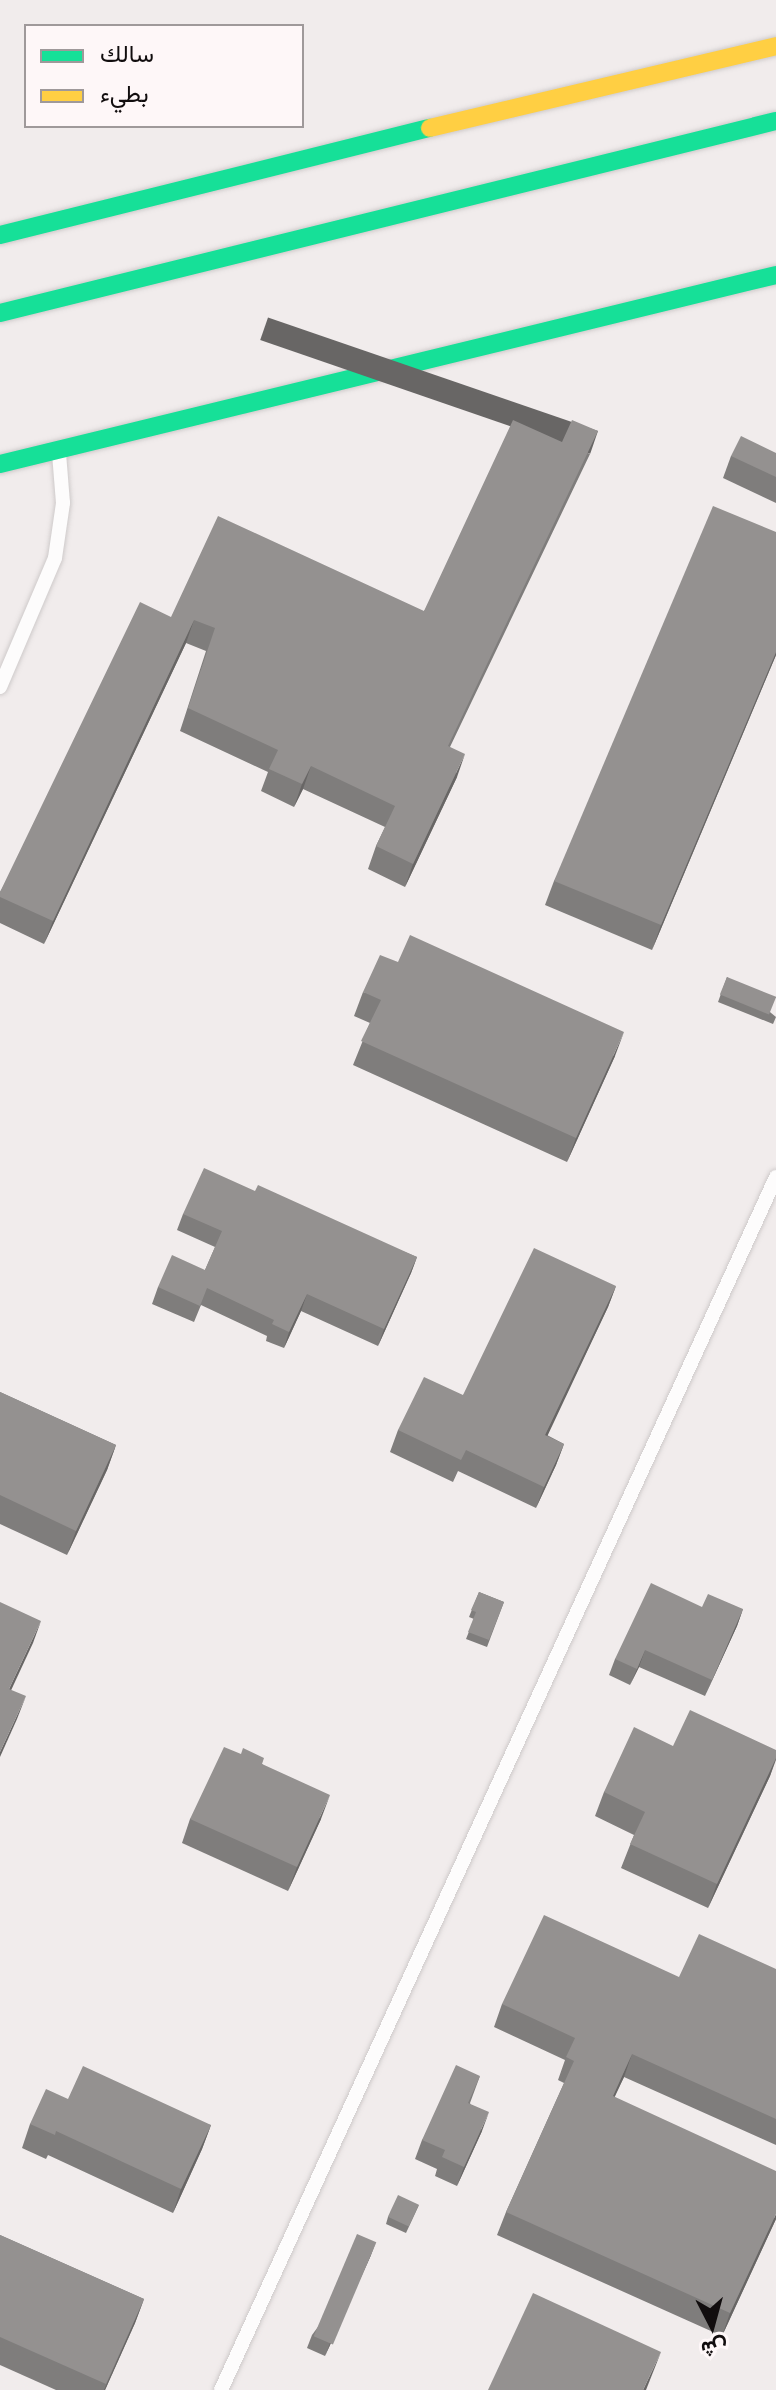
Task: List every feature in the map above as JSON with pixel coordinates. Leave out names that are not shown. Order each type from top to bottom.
[{"type":"street","points":[[0,235],[609,83],[776,46]]},
{"type":"street","points":[[0,313],[776,121]]},
{"type":"street","points":[[0,464],[776,275]]},
{"type":"lane","points":[[0,687],[55,558],[63,503],[59,448]]},
{"type":"lane","points":[[221,2390],[776,1177]]},
{"type":"building","points":[[513,420],[562,442],[572,420],[598,431],[448,746],[465,754],[413,864],[376,846],[395,806],[311,766],[302,784],[269,769],[278,750],[188,708],[215,628],[194,620],[53,921],[0,897],[140,602],[171,617],[218,516],[424,611]]},
{"type":"building","points":[[741,436],[776,453],[776,477],[731,456]]},
{"type":"building","points":[[713,506],[776,532],[776,652],[661,925],[554,881]]},
{"type":"building","points":[[410,935],[624,1032],[576,1138],[361,1041],[381,1000],[363,992],[380,955],[398,962]]},
{"type":"building","points":[[727,977],[776,997],[769,1014],[720,995]]},
{"type":"building","points":[[204,1168],[255,1191],[258,1185],[417,1257],[384,1329],[307,1294],[289,1332],[272,1324],[274,1320],[207,1288],[200,1306],[158,1287],[172,1255],[205,1270],[222,1231],[183,1214]]},
{"type":"building","points":[[534,1248],[616,1286],[545,1435],[564,1444],[544,1487],[466,1450],[461,1460],[398,1430],[424,1377],[463,1395]]},
{"type":"building","points":[[0,1392],[116,1445],[76,1531],[0,1495]]},
{"type":"building","points":[[651,1583],[702,1607],[708,1594],[743,1609],[712,1680],[645,1650],[637,1669],[615,1659]]},
{"type":"building","points":[[479,1592],[504,1602],[489,1640],[468,1632],[476,1612],[471,1610]]},
{"type":"building","points":[[0,1602],[41,1621],[9,1689],[26,1696],[0,1752]]},
{"type":"building","points":[[690,1710],[776,1750],[776,1758],[717,1884],[630,1844],[645,1812],[604,1792],[634,1727],[673,1746]]},
{"type":"building","points":[[224,1747],[241,1754],[243,1748],[264,1758],[262,1764],[330,1795],[297,1867],[190,1819]]},
{"type":"building","points":[[544,1915],[679,1977],[699,1934],[776,1969],[776,2119],[632,2054],[613,2096],[776,2171],[776,2214],[730,2313],[506,2212],[574,2061],[566,2057],[575,2038],[502,2004]]},
{"type":"building","points":[[456,2065],[480,2076],[468,2103],[489,2112],[464,2167],[442,2157],[445,2150],[422,2140]]},
{"type":"building","points":[[83,2066],[211,2125],[181,2189],[56,2131],[55,2135],[30,2124],[46,2089],[68,2099]]},
{"type":"building","points":[[398,2195],[419,2205],[409,2226],[388,2217]]},
{"type":"building","points":[[357,2234],[376,2242],[333,2344],[314,2336]]},
{"type":"building","points":[[0,2235],[144,2299],[106,2384],[0,2337]]},
{"type":"building","points":[[533,2293],[661,2352],[643,2390],[488,2390]]},
{"type":"traffic: fast","points":[[0,313],[776,121]]},
{"type":"traffic: fast","points":[[0,235],[430,128]]},
{"type":"traffic: fast","points":[[0,464],[776,275]]},
{"type":"traffic: slow","points":[[430,128],[776,46]]}]
